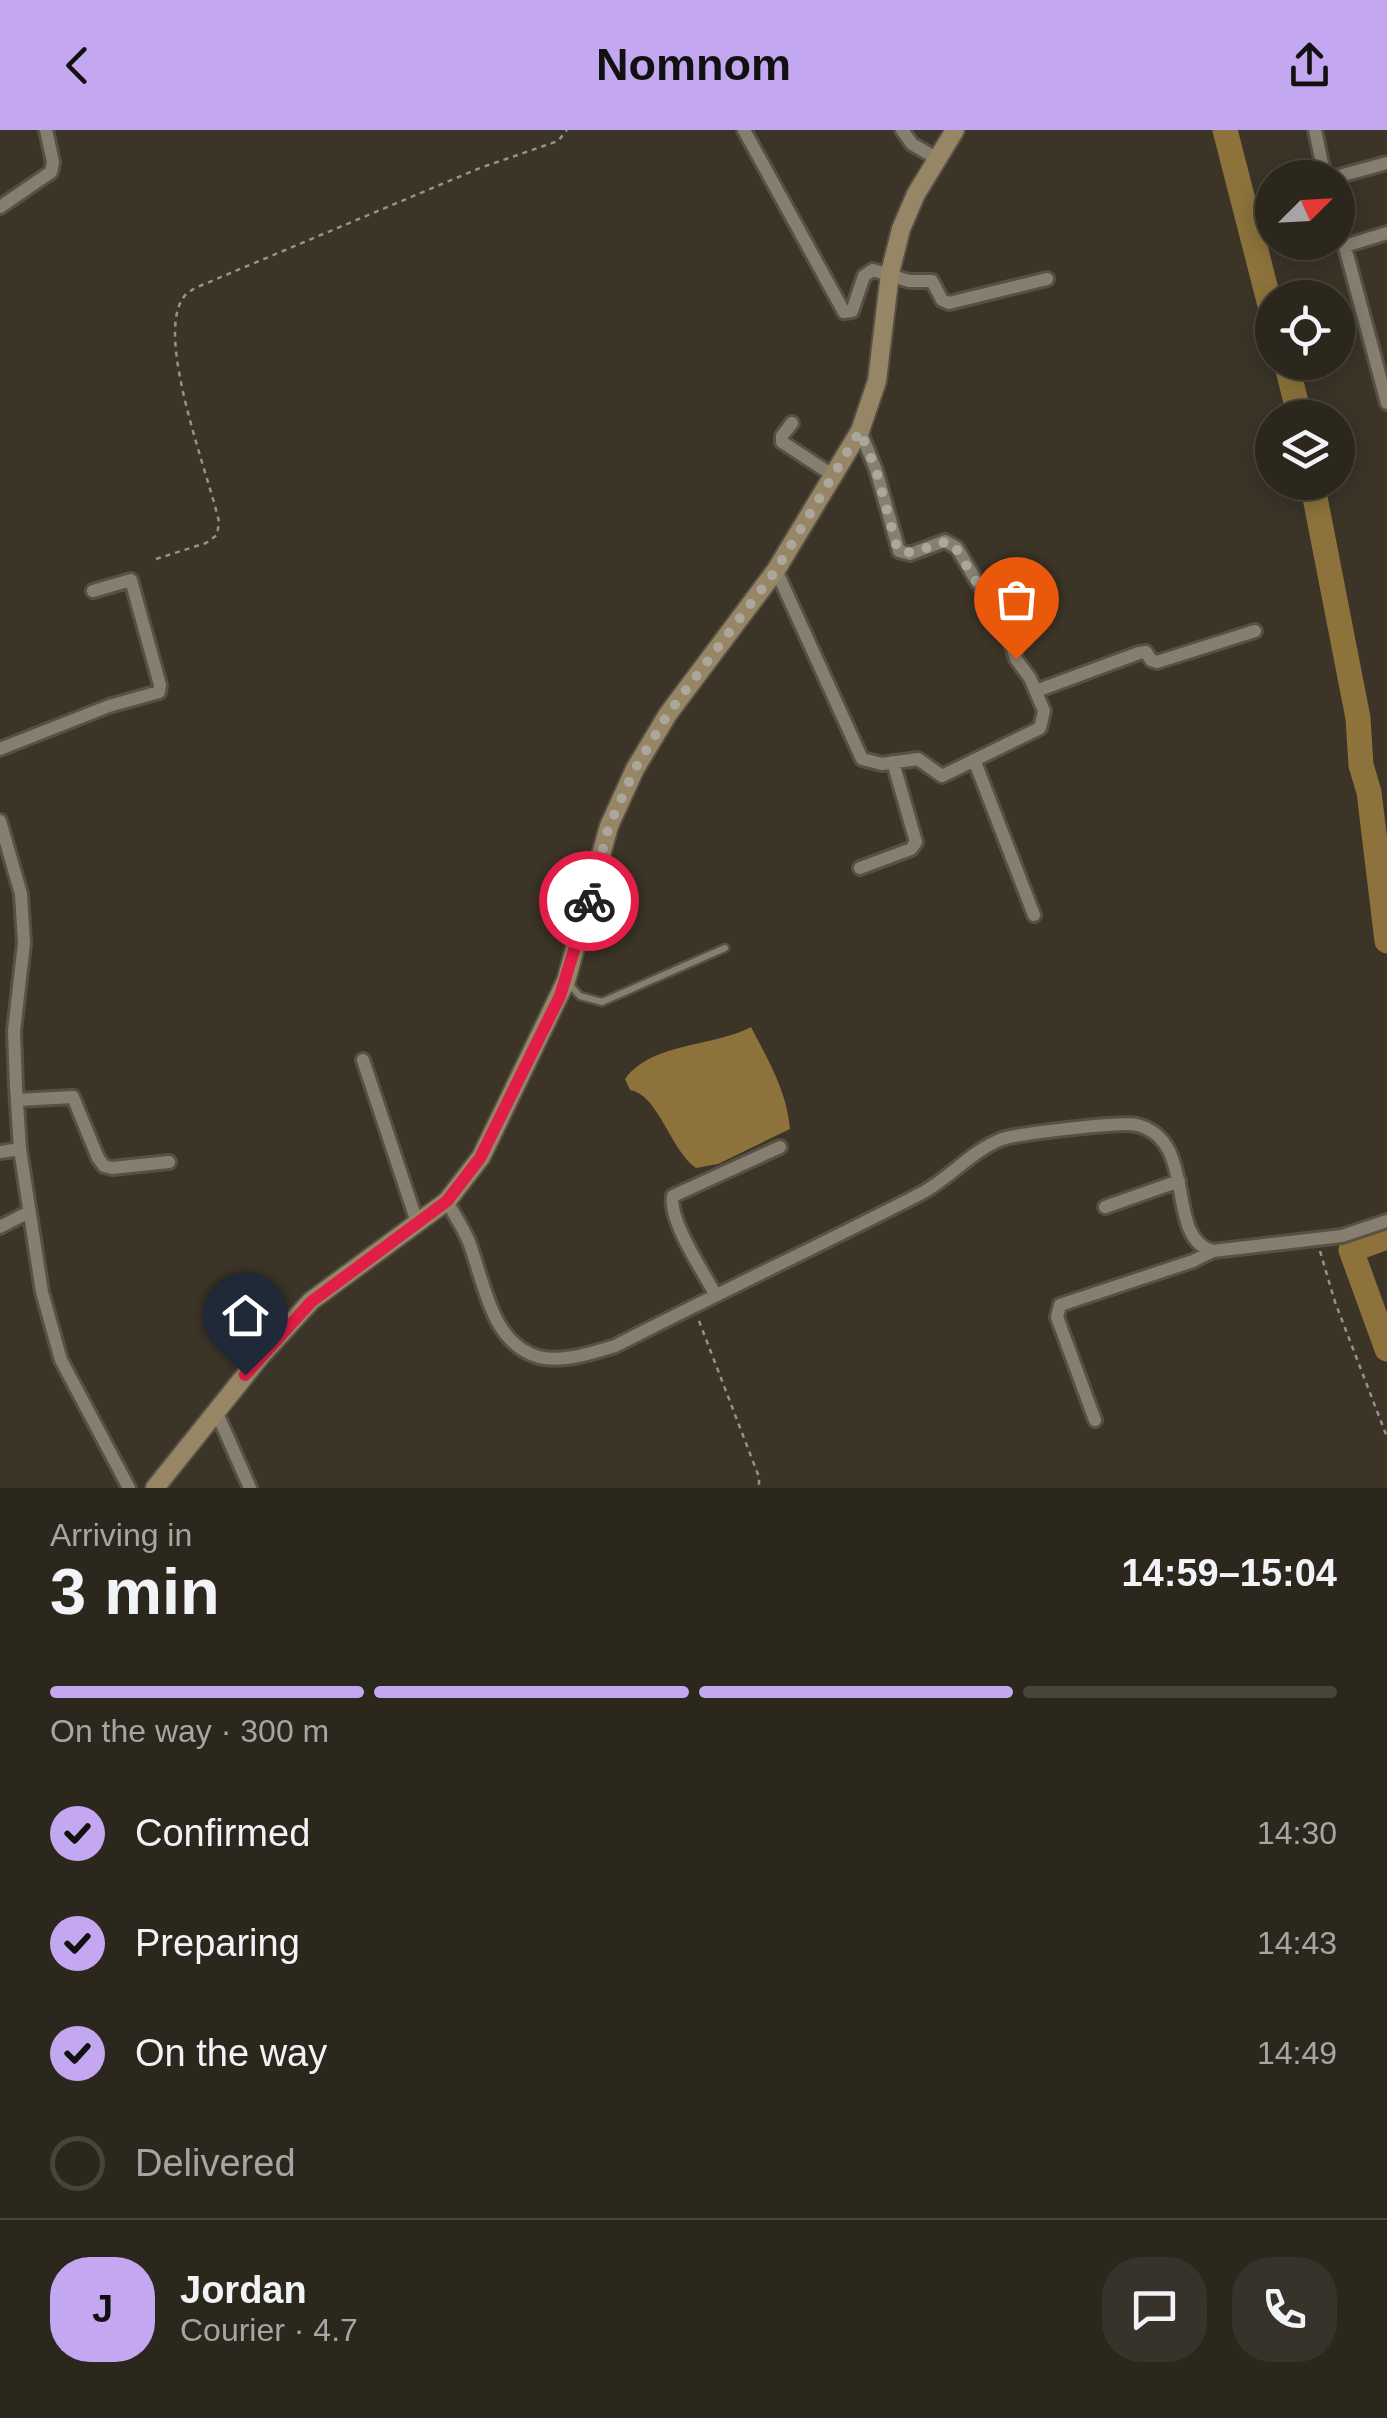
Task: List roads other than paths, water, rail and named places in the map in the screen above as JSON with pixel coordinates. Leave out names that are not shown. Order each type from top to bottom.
[{"type":"street","points":[[0,208],[52,172],[46,130]]},
{"type":"street","points":[[744,130],[841,309],[848,313],[854,308],[866,273],[873,270],[909,281],[932,281],[942,300],[949,303],[1048,278]]},
{"type":"street","points":[[902,130],[912,144],[936,158]]},
{"type":"street","points":[[155,1488],[260,1357],[311,1302],[447,1201],[480,1158],[566,981],[609,826],[635,769],[668,714],[776,570],[860,431],[877,380],[890,273],[901,229],[936,158],[955,130]]},
{"type":"street","points":[[1315,130],[1323,160]]},
{"type":"street","points":[[1355,171],[1387,163]]},
{"type":"street","points":[[1355,243],[1387,233]]},
{"type":"street","points":[[1349,260],[1380,355],[1387,403]]},
{"type":"street","points":[[792,423],[782,442],[834,476]]},
{"type":"street","points":[[776,570],[856,749],[870,763],[918,759],[942,776],[1040,728],[1044,711],[1016,659],[1002,614],[984,594],[957,548],[945,541],[910,554],[898,551],[876,470],[860,431]]},
{"type":"street","points":[[0,750],[109,706],[159,692],[131,580],[94,590]]},
{"type":"street","points":[[1036,691],[1139,652],[1146,652],[1150,660],[1157,662],[1255,631]]},
{"type":"street","points":[[860,868],[911,849],[916,842],[894,762]]},
{"type":"street","points":[[975,762],[1034,915]]},
{"type":"street","points":[[0,821],[21,894],[24,943],[14,1032],[17,1100],[20,1149],[44,1307],[61,1360],[129,1488]]},
{"type":"street","points":[[364,1060],[417,1222]]},
{"type":"street","points":[[17,1100],[74,1097],[104,1166],[169,1162]]},
{"type":"street","points":[[447,1201],[464,1230],[501,1327],[518,1346],[539,1357],[565,1358],[615,1346],[922,1192],[1005,1138],[1120,1123],[1139,1125],[1154,1133],[1166,1149],[1179,1181],[1186,1228],[1192,1240],[1212,1251]]},
{"type":"street","points":[[715,1294],[675,1218],[672,1196],[780,1147]]},
{"type":"street","points":[[0,1152],[20,1149]]},
{"type":"street","points":[[1106,1207],[1179,1181]]},
{"type":"street","points":[[0,1227],[29,1212]]},
{"type":"street","points":[[1095,1420],[1058,1317],[1060,1305],[1212,1251],[1342,1236],[1387,1221]]},
{"type":"street","points":[[216,1411],[250,1488]]},
{"type":"lane","points":[[566,981],[580,996],[602,1002],[725,948]]},
{"type":"waterway","points":[[1225,130],[1264,280]]},
{"type":"waterway","points":[[1290,380],[1296,400]]},
{"type":"waterway","points":[[1316,500],[1358,718],[1361,765],[1369,792],[1387,941]]},
{"type":"waterway","points":[[1387,1237],[1351,1250],[1387,1349]]}]
